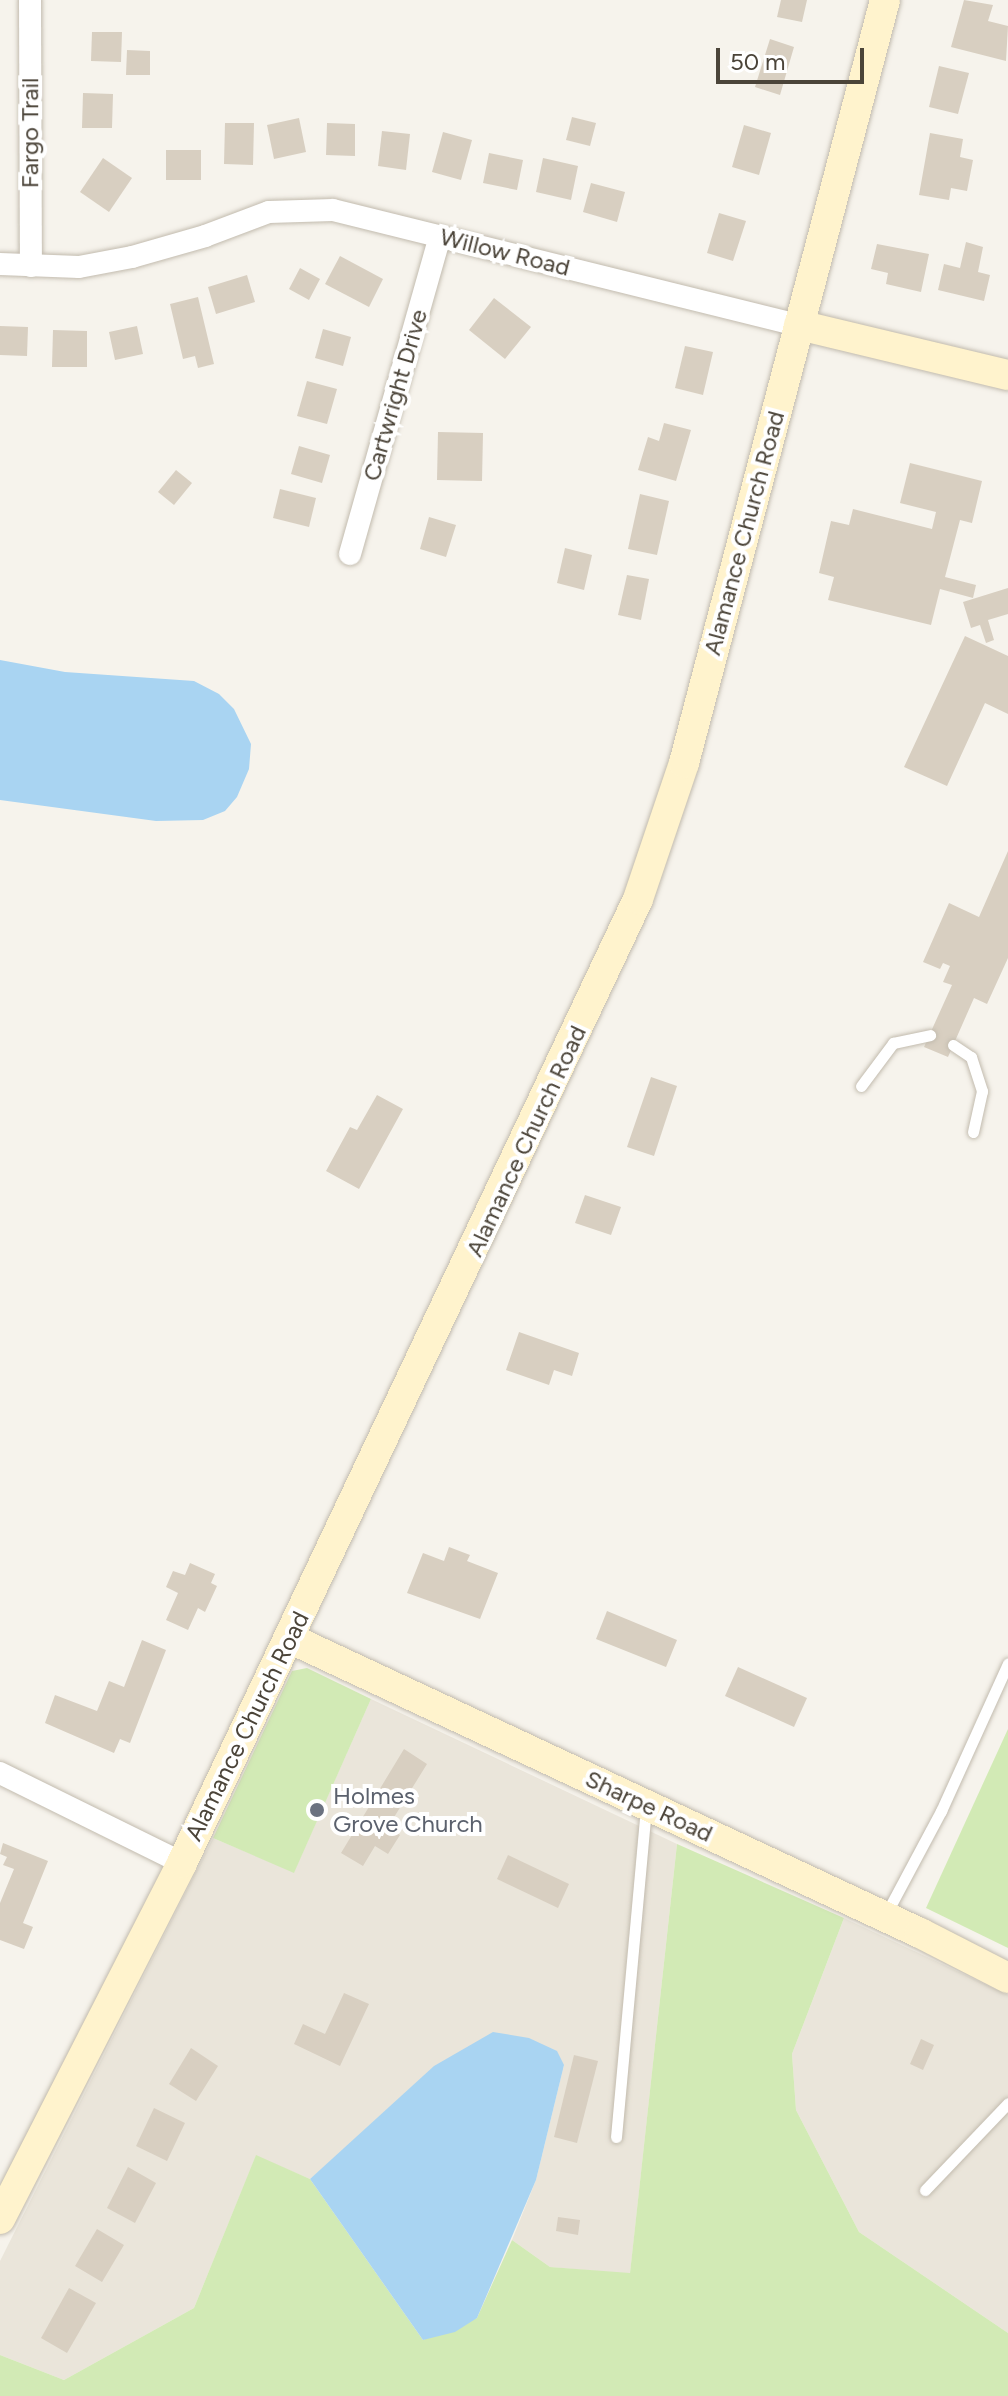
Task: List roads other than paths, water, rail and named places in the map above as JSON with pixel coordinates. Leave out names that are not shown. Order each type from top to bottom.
[{"type":"main road","name":"Alamance Church Road","points":[[0,2219],[182,1863],[638,899],[665,831],[684,763],[885,0]]},
{"type":"main road","name":"Willow Road","points":[[799,325],[1008,375]]},
{"type":"main road","name":"Sharpe Road","points":[[289,1638],[885,1916],[1008,1978]]},
{"type":"street","name":"Fargo Trail","points":[[30,0],[31,266]]},
{"type":"street","name":"Willow Road","points":[[0,264],[79,267],[132,257],[269,212],[333,210],[799,325]]},
{"type":"street","name":"Cartwright Drive","points":[[350,554],[440,236]]},
{"type":"street","points":[[0,1773],[182,1863]]},
{"type":"lane","points":[[861,1086],[893,1043],[930,1035]]},
{"type":"lane","points":[[953,1045],[971,1057],[982,1091],[973,1132]]},
{"type":"lane","points":[[885,1916],[941,1811],[1008,1663]]},
{"type":"lane","points":[[616,2137],[646,1804]]},
{"type":"lane","points":[[925,2190],[1008,2103]]},
{"type":"water","points":[[0,660],[65,672],[194,681],[219,694],[234,709],[251,744],[249,769],[237,797],[225,811],[203,820],[156,821],[0,800]]},
{"type":"water","points":[[493,2032],[529,2038],[557,2051],[564,2065],[536,2180],[477,2318],[455,2332],[423,2340],[310,2179],[434,2066]]},
{"type":"place","name":"Holmes Grove Church","points":[[317,1810]]}]
